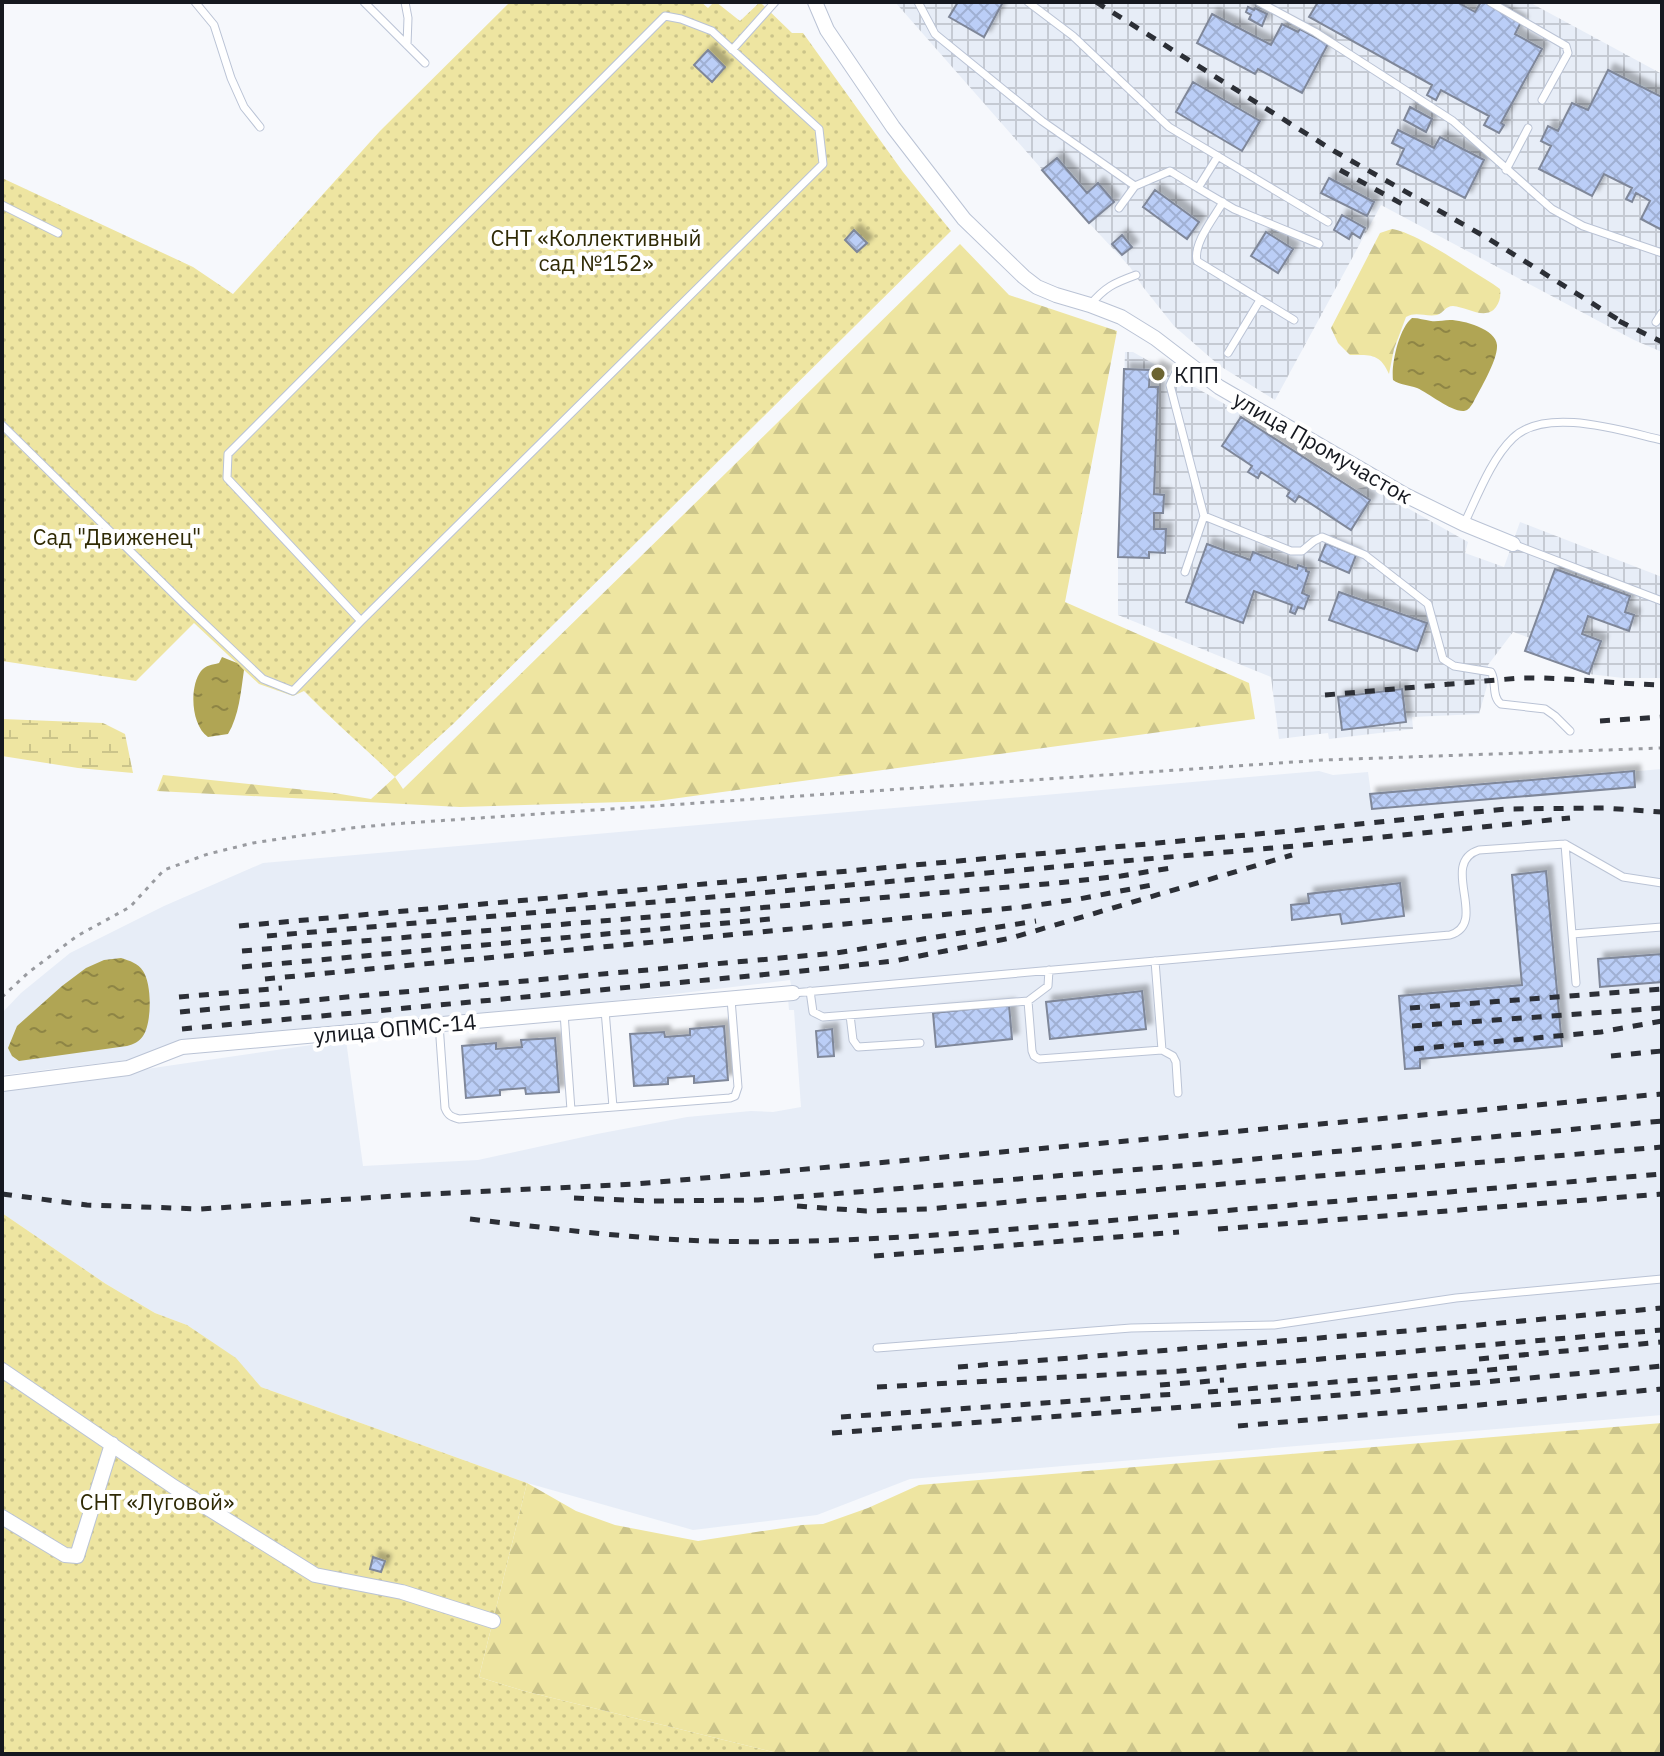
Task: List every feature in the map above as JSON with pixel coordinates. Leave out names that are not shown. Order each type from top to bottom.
[{"type":"street","name":"улица Промучасток","points":[[815,2],[827,30],[893,127],[964,219],[1008,264],[1037,287],[1121,317],[1219,387],[1405,495],[1513,544]]},
{"type":"street","name":"улица ОПМС-14","points":[[2,1084],[128,1068],[182,1047],[793,993]]},
{"type":"street","points":[[2,1370],[174,1487],[315,1575],[402,1592],[493,1621]]},
{"type":"street","points":[[2,1517],[65,1555],[77,1556],[112,1444]]},
{"type":"lane","points":[[195,2],[214,25],[244,107],[260,127]]},
{"type":"lane","points":[[364,2],[425,63]]},
{"type":"lane","points":[[405,2],[407,45]]},
{"type":"lane","points":[[732,50],[775,2]]},
{"type":"lane","points":[[918,2],[935,34],[1042,121],[1135,186]]},
{"type":"lane","points":[[1028,2],[1073,36],[1169,127],[1328,222]]},
{"type":"lane","points":[[1259,2],[1315,32],[1453,121],[1552,209],[1583,226],[1662,253]]},
{"type":"lane","points":[[1490,2],[1566,46],[1568,53],[1542,100]]},
{"type":"lane","points":[[2,425],[263,679],[293,691],[823,164],[819,129],[712,31],[665,16],[228,454],[227,478],[361,621]]},
{"type":"lane","points":[[1506,170],[1528,128]]},
{"type":"lane","points":[[1198,188],[1218,156]]},
{"type":"lane","points":[[1119,208],[1135,186],[1170,171],[1234,209],[1319,244]]},
{"type":"lane","points":[[1223,202],[1198,244],[1195,252],[1197,261],[1294,320]]},
{"type":"lane","points":[[2,205],[58,233]]},
{"type":"lane","points":[[1090,305],[1105,288],[1136,275]]},
{"type":"lane","points":[[1228,353],[1260,300]]},
{"type":"lane","points":[[1656,322],[1662,313]]},
{"type":"lane","points":[[1182,359],[1170,385],[1204,516],[1185,572]]},
{"type":"lane","points":[[1464,524],[1503,451],[1525,429],[1558,422],[1577,422],[1662,440]]},
{"type":"lane","points":[[1204,516],[1291,551],[1302,551],[1322,537],[1365,555],[1428,604],[1443,659],[1454,666],[1491,672],[1495,696],[1501,704],[1545,709],[1570,731]]},
{"type":"lane","points":[[1513,544],[1662,601]]},
{"type":"lane","points":[[1565,844],[1576,983]]},
{"type":"lane","points":[[793,993],[1450,935],[1459,932],[1466,916],[1464,860],[1470,853],[1479,850],[1565,844],[1623,877],[1662,883]]},
{"type":"lane","points":[[1572,934],[1662,927]]},
{"type":"lane","points":[[1155,961],[1162,1050]]},
{"type":"lane","points":[[810,991],[813,1012],[817,1016],[1028,1001],[1048,986],[1049,970]]},
{"type":"lane","points":[[439,1024],[445,1108],[452,1117],[459,1119],[613,1107],[735,1096],[738,1087],[731,999]]},
{"type":"lane","points":[[1028,1001],[1034,1056],[1039,1059],[1162,1050],[1173,1056],[1176,1062],[1178,1093]]},
{"type":"lane","points":[[605,1010],[613,1107]]},
{"type":"lane","points":[[564,1013],[571,1110]]},
{"type":"lane","points":[[850,1015],[853,1040],[858,1047],[920,1043]]},
{"type":"lane","points":[[877,1348],[1131,1328],[1274,1325],[1456,1298],[1662,1279]]},
{"type":"path","points":[[2,997],[77,936],[130,907],[164,870],[208,854],[301,834],[392,824],[1323,760],[1662,748]]},
{"type":"shaded area","points":[[895,2],[1529,2],[1662,74],[1662,352],[1381,205],[1275,400],[1220,366],[1174,326],[1130,267]]},
{"type":"shaded area","points":[[1125,352],[1133,352],[1237,411],[1241,417],[1354,490],[1368,486],[1468,542],[1465,553],[1504,567],[1520,522],[1662,577],[1662,678],[1589,674],[1525,651],[1530,638],[1513,632],[1488,665],[1487,686],[1479,714],[1412,717],[1413,729],[1329,739],[1328,733],[1279,739],[1271,677],[1118,615]]},
{"type":"shaded area","points":[[1662,769],[1662,1415],[910,1479],[817,1515],[693,1530],[527,1483],[261,1387],[235,1358],[187,1325],[155,1313],[106,1284],[2,1213],[2,1090],[346,1040],[363,1166],[478,1160],[687,1117],[773,1112],[801,1107],[794,1010],[789,1010],[788,998],[793,994],[790,980],[2,1075],[2,1013],[21,993],[70,953],[164,906],[263,863],[1319,771],[1333,775],[1368,772],[1371,794]]},
{"type":"green space","name":"СНТ «Коллективный сад №152»","points":[[510,2],[701,2],[708,8],[716,2],[740,21],[760,2],[792,33],[803,33],[903,172],[951,231],[453,724],[395,777],[304,691],[293,696],[259,684],[194,623],[136,681],[2,661],[2,178],[193,267],[233,294],[380,131]]},
{"type":"green space","points":[[1392,229],[1443,252],[1500,289],[1500,294],[1496,307],[1487,313],[1453,306],[1437,315],[1413,314],[1406,317],[1389,374],[1382,362],[1374,357],[1350,355],[1338,343],[1331,328],[1380,233]]},
{"type":"green space","points":[[960,244],[1009,295],[1117,331],[1065,602],[1249,683],[1255,719],[657,801],[460,807],[157,791],[163,775],[371,799],[395,777],[403,789]]},
{"type":"green space","points":[[2,719],[103,723],[125,734],[133,773],[2,756]]},
{"type":"green space","name":"СНТ «Луговой»","points":[[2,1213],[106,1284],[155,1313],[187,1325],[236,1358],[261,1387],[527,1483],[479,1677],[524,1691],[781,1754],[2,1754]]},
{"type":"green space","points":[[1662,1423],[1662,1754],[781,1754],[524,1691],[479,1677],[527,1483],[576,1511],[615,1525],[698,1541],[823,1524],[919,1485]]},
{"type":"water","points":[[1412,318],[1463,322],[1478,326],[1495,339],[1497,351],[1492,366],[1467,410],[1453,409],[1417,388],[1393,380],[1397,347],[1403,330]]},
{"type":"water","points":[[222,657],[237,663],[244,670],[241,695],[228,734],[208,737],[198,724],[193,696],[201,671],[219,663]]},
{"type":"water","points":[[121,958],[139,966],[148,985],[148,1022],[140,1040],[127,1046],[19,1061],[12,1056],[8,1048],[17,1026],[86,968],[104,960]]},
{"type":"building","points":[[958,2],[1003,2],[984,37],[949,17]]},
{"type":"building","points":[[1318,2],[1457,2],[1475,12],[1481,2],[1485,2],[1521,22],[1515,34],[1542,49],[1501,123],[1504,125],[1499,133],[1484,125],[1489,116],[1441,90],[1436,100],[1427,95],[1432,85],[1309,17]]},
{"type":"building","points":[[1248,7],[1267,14],[1262,26],[1249,19],[1251,15],[1246,12]]},
{"type":"building","points":[[1212,14],[1271,45],[1282,24],[1298,32],[1300,29],[1328,44],[1302,93],[1258,69],[1255,74],[1197,43]]},
{"type":"building","points":[[708,50],[725,67],[712,82],[694,65]]},
{"type":"building","points":[[1608,70],[1662,97],[1662,230],[1641,219],[1650,201],[1636,193],[1632,202],[1626,199],[1632,188],[1604,174],[1592,196],[1539,169],[1551,146],[1541,141],[1548,126],[1558,131],[1572,103],[1588,110]]},
{"type":"building","points":[[1193,82],[1260,121],[1242,151],[1176,112]]},
{"type":"building","points":[[1410,107],[1432,119],[1426,132],[1404,120]]},
{"type":"building","points":[[1398,130],[1434,148],[1440,137],[1484,160],[1465,198],[1397,164],[1404,149],[1392,143]]},
{"type":"building","points":[[1057,158],[1087,193],[1098,183],[1114,202],[1089,223],[1042,170]]},
{"type":"building","points":[[1329,178],[1374,202],[1367,216],[1321,193]]},
{"type":"building","points":[[1155,190],[1199,222],[1187,239],[1143,207]]},
{"type":"building","points":[[1342,215],[1365,228],[1360,238],[1352,233],[1349,239],[1334,230]]},
{"type":"building","points":[[854,230],[867,243],[857,252],[845,240]]},
{"type":"building","points":[[1266,232],[1293,249],[1278,273],[1251,256]]},
{"type":"building","points":[[1122,235],[1132,247],[1122,255],[1112,244]]},
{"type":"building","name":"КПП","points":[[1155,367],[1166,372],[1161,381],[1151,375]]},
{"type":"building","points":[[1124,369],[1150,370],[1149,387],[1158,387],[1154,494],[1164,495],[1163,513],[1154,513],[1154,529],[1166,529],[1165,553],[1149,552],[1149,558],[1118,557]]},
{"type":"building","points":[[1241,417],[1370,500],[1351,530],[1299,496],[1295,502],[1287,496],[1290,491],[1261,472],[1258,478],[1248,472],[1252,466],[1222,446]]},
{"type":"building","points":[[1326,543],[1356,555],[1349,573],[1319,560]]},
{"type":"building","points":[[1207,544],[1250,560],[1253,552],[1297,569],[1298,565],[1306,568],[1309,572],[1302,593],[1309,596],[1304,609],[1298,607],[1295,614],[1290,612],[1292,605],[1254,591],[1243,623],[1186,602]]},
{"type":"building","points":[[1555,569],[1630,596],[1625,612],[1634,615],[1629,631],[1588,616],[1582,634],[1601,641],[1589,674],[1525,651]]},
{"type":"building","points":[[1339,592],[1427,623],[1417,651],[1329,620]]},
{"type":"building","points":[[1402,689],[1406,722],[1342,730],[1338,697]]},
{"type":"building","points":[[1634,771],[1635,787],[1372,809],[1370,794]]},
{"type":"building","points":[[1546,871],[1562,1046],[1420,1059],[1420,1068],[1405,1069],[1399,996],[1522,985],[1512,875]]},
{"type":"building","points":[[1400,883],[1404,916],[1342,924],[1340,914],[1292,920],[1291,905],[1309,903],[1308,894]]},
{"type":"building","points":[[1662,954],[1662,982],[1600,987],[1598,959]]},
{"type":"building","points":[[1142,991],[1146,1029],[1050,1039],[1046,1002]]},
{"type":"building","points":[[1009,1005],[1012,1039],[936,1047],[933,1013]]},
{"type":"building","points":[[724,1026],[728,1080],[694,1083],[694,1076],[668,1078],[668,1084],[634,1086],[630,1034],[664,1032],[665,1037],[690,1035],[690,1029]]},
{"type":"building","points":[[832,1029],[834,1056],[818,1057],[816,1031]]},
{"type":"building","points":[[555,1038],[559,1092],[526,1094],[525,1088],[500,1090],[500,1095],[466,1098],[462,1046],[496,1043],[496,1049],[522,1047],[521,1040]]},
{"type":"building","points":[[373,1557],[385,1561],[381,1572],[370,1569]]},
{"type":"railway","points":[[1096,2],[1334,151],[1489,239],[1627,325]]},
{"type":"railway","points":[[1340,170],[1404,205]]},
{"type":"railway","points":[[1619,321],[1662,342]]},
{"type":"railway","points":[[1325,695],[1520,678],[1662,685]]},
{"type":"railway","points":[[1600,721],[1662,717]]},
{"type":"railway","points":[[239,926],[1506,809],[1604,808],[1662,812]]},
{"type":"railway","points":[[267,936],[1295,846],[1570,818]]},
{"type":"railway","points":[[182,1029],[894,961],[1011,938],[1292,855]]},
{"type":"railway","points":[[242,951],[1057,883],[1177,867]]},
{"type":"railway","points":[[265,979],[1023,907],[1157,884]]},
{"type":"railway","points":[[242,967],[770,919]]},
{"type":"railway","points":[[180,1012],[836,953],[1036,921]]},
{"type":"railway","points":[[179,997],[282,988]]},
{"type":"railway","points":[[1410,1008],[1662,989]]},
{"type":"railway","points":[[1412,1026],[1662,1008]]},
{"type":"railway","points":[[1414,1049],[1601,1032],[1662,1021]]},
{"type":"railway","points":[[1611,1056],[1662,1051]]},
{"type":"railway","points":[[2,1194],[87,1205],[201,1209],[636,1184],[1662,1094]]},
{"type":"railway","points":[[574,1198],[758,1200],[1191,1165],[1662,1121]]},
{"type":"railway","points":[[797,1206],[866,1211],[927,1209],[1662,1147]]},
{"type":"railway","points":[[470,1219],[675,1240],[759,1242],[868,1239],[1662,1174]]},
{"type":"railway","points":[[1218,1229],[1662,1194]]},
{"type":"railway","points":[[874,1256],[1179,1232]]},
{"type":"railway","points":[[958,1367],[1662,1308]]},
{"type":"railway","points":[[877,1387],[1180,1371],[1662,1330]]},
{"type":"railway","points":[[1479,1359],[1662,1342]]},
{"type":"railway","points":[[832,1433],[1318,1397],[1662,1366]]},
{"type":"railway","points":[[1208,1392],[1527,1367]]},
{"type":"railway","points":[[1160,1385],[1224,1380]]},
{"type":"railway","points":[[1238,1426],[1662,1389]]},
{"type":"railway","points":[[841,1417],[1176,1394]]},
{"type":"place","name":"КПП","points":[[1158,374]]},
{"type":"park label","name":"Сад \"Движенец\"","points":[[117,536]]}]
